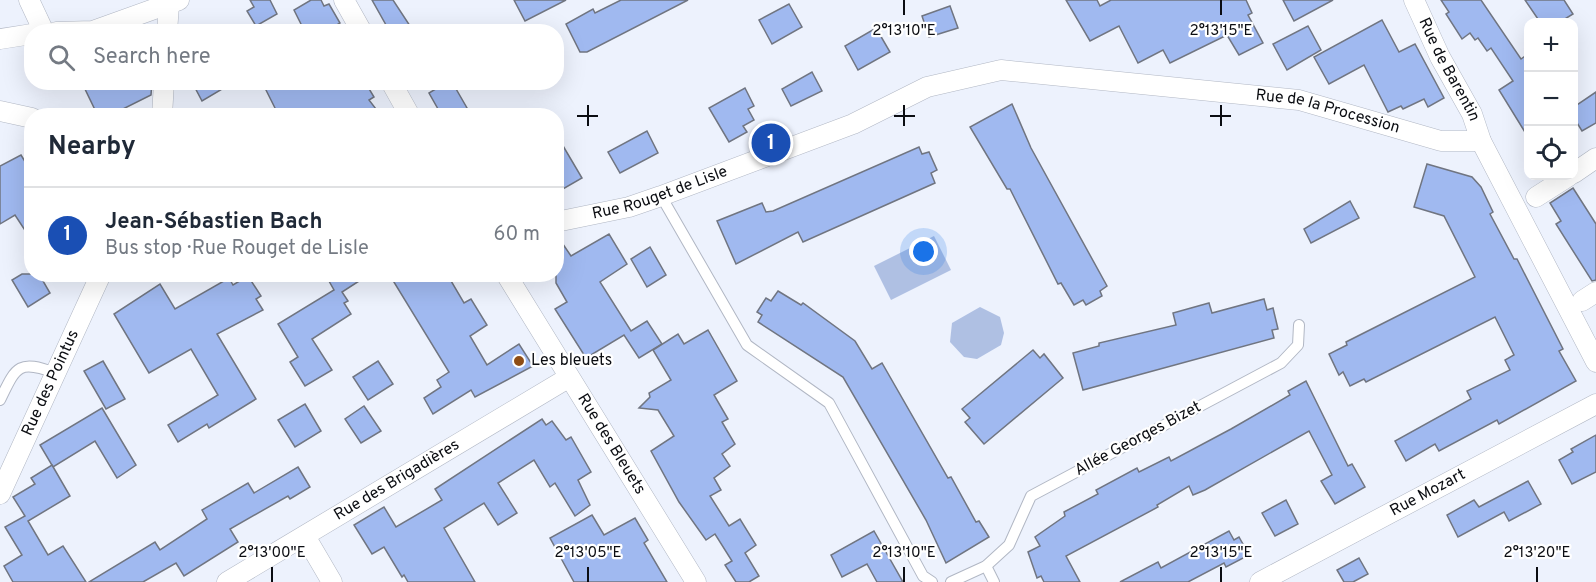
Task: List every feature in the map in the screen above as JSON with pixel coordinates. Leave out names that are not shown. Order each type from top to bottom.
[{"type":"street","points":[[29,0],[40,24]]},
{"type":"street","points":[[344,0],[358,24]]},
{"type":"street","name":"Rue de Barentin","points":[[1414,0],[1440,57],[1472,114],[1481,141]]},
{"type":"street","points":[[113,24],[174,3]]},
{"type":"street","points":[[169,24],[174,3]]},
{"type":"street","points":[[0,39],[24,35]]},
{"type":"street","name":"Rue de la Procession","points":[[927,87],[1001,70],[1034,71],[1299,100],[1441,141],[1481,141]]},
{"type":"street","name":"Rue Rouget de Lisle","points":[[564,220],[629,207],[661,196],[853,124],[927,87]]},
{"type":"street","points":[[162,108],[164,90]]},
{"type":"street","points":[[395,90],[406,108]]},
{"type":"street","points":[[0,111],[24,116]]},
{"type":"street","points":[[1481,141],[1518,208],[1582,301],[1596,362]]},
{"type":"street","points":[[1578,169],[1596,158]]},
{"type":"street","points":[[1536,197],[1563,180]]},
{"type":"street","name":"Rue des Pointus","points":[[0,494],[97,282]]},
{"type":"street","name":"Rue des Bleuets","points":[[511,282],[696,582]]},
{"type":"street","name":"Rue des Brigadières","points":[[227,582],[568,378]]},
{"type":"street","name":"Rue Mozart","points":[[1260,582],[1596,404]]},
{"type":"street","points":[[305,536],[332,582]]},
{"type":"lane","points":[[661,196],[747,345],[830,403],[923,576],[932,582]]},
{"type":"lane","name":"Allée Georges Bizet","points":[[951,582],[986,566],[1009,545],[1031,496],[1281,363],[1298,345],[1299,326]]},
{"type":"lane","points":[[0,400],[14,372],[23,366],[34,365],[55,374]]},
{"type":"lane","points":[[986,566],[994,582]]},
{"type":"shaded area","points":[[934,236],[951,270],[891,300],[874,266]]},
{"type":"shaded area","points":[[980,307],[1000,317],[1004,333],[1001,345],[977,359],[964,357],[950,342],[952,323]]},
{"type":"building","points":[[250,0],[270,0],[277,14],[260,24],[255,24],[247,11],[254,7]]},
{"type":"building","points":[[311,0],[321,0],[324,6],[329,4],[340,23],[301,24],[294,10]]},
{"type":"building","points":[[372,0],[393,0],[409,24],[386,24]]},
{"type":"building","points":[[514,0],[566,0],[525,21]]},
{"type":"building","points":[[621,0],[688,0],[587,52],[580,52],[566,24],[593,9],[595,13]]},
{"type":"building","points":[[1066,0],[1097,0],[1100,6],[1111,0],[1246,0],[1252,13],[1248,15],[1263,43],[1239,55],[1227,35],[1170,63],[1163,50],[1138,63],[1119,26],[1090,41]]},
{"type":"building","points":[[1283,0],[1333,0],[1294,21]]},
{"type":"building","points":[[1441,0],[1481,0],[1521,59],[1524,57],[1524,131],[1499,90],[1513,81],[1491,48],[1487,51],[1478,38],[1475,40],[1470,33],[1462,39],[1446,14],[1449,12]]},
{"type":"building","points":[[1525,0],[1564,0],[1573,14],[1566,18],[1537,18]]},
{"type":"building","points":[[789,4],[802,27],[772,44],[759,20]]},
{"type":"building","points":[[950,6],[958,28],[929,37],[922,16]]},
{"type":"building","points":[[1382,20],[1399,52],[1415,44],[1444,98],[1428,107],[1424,99],[1403,109],[1401,106],[1388,112],[1364,65],[1329,84],[1314,57]]},
{"type":"building","points":[[1308,26],[1321,50],[1287,70],[1273,44]]},
{"type":"building","points":[[876,28],[890,52],[858,70],[845,46]]},
{"type":"building","points":[[812,72],[822,91],[791,106],[782,89]]},
{"type":"building","points":[[745,88],[754,106],[748,109],[754,120],[743,126],[747,132],[729,142],[709,108]]},
{"type":"building","points":[[85,90],[151,90],[151,95],[125,108],[94,108]]},
{"type":"building","points":[[196,90],[221,90],[202,101]]},
{"type":"building","points":[[266,90],[370,90],[374,97],[369,100],[375,108],[275,108]]},
{"type":"building","points":[[434,90],[457,90],[467,108],[437,108],[429,93]]},
{"type":"building","points":[[1596,92],[1596,123],[1582,131],[1578,124],[1578,104]]},
{"type":"building","points":[[1012,104],[1031,148],[1107,286],[1100,291],[1102,296],[1086,305],[1083,300],[1074,305],[1061,283],[1058,284],[1010,189],[1007,189],[970,127]]},
{"type":"building","points":[[647,131],[658,153],[620,173],[608,152]]},
{"type":"building","points":[[919,147],[922,154],[929,152],[937,170],[931,173],[935,183],[803,242],[798,232],[736,264],[717,221],[762,203],[766,212],[773,211]]},
{"type":"building","points":[[564,148],[582,178],[564,188]]},
{"type":"building","points":[[21,155],[24,160],[24,229],[15,215],[0,224],[0,166]]},
{"type":"building","points":[[1427,164],[1472,177],[1481,187],[1493,212],[1490,214],[1514,259],[1517,259],[1563,349],[1559,351],[1576,381],[1499,424],[1497,420],[1439,451],[1435,444],[1406,461],[1395,441],[1471,399],[1467,391],[1510,370],[1505,360],[1514,355],[1495,317],[1366,382],[1364,379],[1350,386],[1343,372],[1339,375],[1329,354],[1347,345],[1346,342],[1475,277],[1444,216],[1414,207]]},
{"type":"building","points":[[1573,188],[1596,224],[1596,280],[1592,281],[1556,224],[1561,221],[1550,203]]},
{"type":"building","points":[[1350,201],[1359,218],[1311,243],[1304,229]]},
{"type":"building","points":[[609,234],[627,264],[600,282],[631,331],[647,321],[662,344],[639,358],[624,335],[586,358],[555,309],[567,302],[556,283],[564,282],[564,246],[571,256]]},
{"type":"building","points":[[650,247],[666,275],[647,287],[631,259]]},
{"type":"building","points":[[24,274],[24,282],[44,282],[50,293],[28,307],[12,280]]},
{"type":"building","points":[[222,282],[231,282],[233,285],[238,282],[252,282],[261,296],[256,299],[263,310],[217,334],[256,399],[209,428],[207,424],[178,442],[168,425],[218,395],[191,349],[149,373],[114,314],[160,284],[175,309]]},
{"type":"building","points":[[330,282],[358,282],[342,292],[348,301],[344,303],[351,314],[312,339],[332,370],[305,386],[290,362],[298,357],[278,324],[334,290]]},
{"type":"building","points":[[394,282],[452,282],[464,303],[471,299],[487,325],[470,336],[487,365],[519,344],[533,366],[475,397],[471,390],[433,414],[424,398],[441,387],[437,380],[449,372]]},
{"type":"building","points":[[778,291],[801,305],[803,303],[855,341],[872,369],[882,363],[948,478],[951,477],[976,522],[979,521],[989,537],[946,563],[926,520],[843,377],[758,322],[762,315],[757,312],[766,298],[771,301]]},
{"type":"building","points":[[1264,299],[1267,310],[1273,308],[1278,329],[1272,330],[1274,338],[1083,390],[1073,353],[1099,346],[1099,343],[1176,325],[1173,313],[1209,303],[1212,313]]},
{"type":"building","points":[[708,330],[737,381],[714,395],[728,419],[722,422],[735,444],[722,454],[730,466],[714,478],[721,490],[710,496],[729,526],[740,519],[756,545],[745,553],[759,576],[749,582],[736,582],[725,565],[732,561],[715,534],[706,540],[679,502],[651,451],[674,436],[658,410],[639,408],[650,397],[649,393],[671,380],[653,350],[678,334],[684,344]]},
{"type":"building","points":[[1033,350],[1040,358],[1044,354],[1063,378],[984,444],[965,422],[970,418],[962,409]]},
{"type":"building","points":[[103,361],[125,399],[106,409],[84,371]]},
{"type":"building","points":[[378,361],[393,384],[368,400],[353,377]]},
{"type":"building","points":[[1306,381],[1348,466],[1352,464],[1365,487],[1335,504],[1321,481],[1332,475],[1309,431],[1205,490],[1193,495],[1189,486],[1157,505],[1158,507],[1066,556],[1080,582],[1044,582],[1041,576],[1037,578],[1028,552],[1040,546],[1035,537],[1065,516],[1064,512],[1098,494],[1096,490],[1137,468],[1139,472],[1169,457],[1171,461],[1231,429],[1290,395],[1288,391]]},
{"type":"building","points":[[305,404],[321,431],[295,447],[278,420]]},
{"type":"building","points":[[364,406],[381,431],[361,443],[345,419]]},
{"type":"building","points":[[102,408],[136,465],[117,478],[95,441],[53,467],[40,445]]},
{"type":"building","points":[[542,419],[546,425],[552,421],[566,440],[571,437],[591,472],[578,480],[590,505],[575,516],[555,483],[550,487],[534,460],[498,483],[517,513],[498,525],[484,503],[444,528],[475,582],[408,582],[404,575],[402,577],[384,547],[372,554],[354,525],[384,507],[396,527],[442,500],[435,489]]},
{"type":"building","points":[[1596,435],[1596,472],[1572,484],[1559,460],[1573,452],[1571,449]]},
{"type":"building","points":[[52,465],[70,496],[28,521],[48,555],[63,546],[86,582],[13,582],[4,566],[22,555],[5,527],[25,516],[13,497],[35,484],[31,478]]},
{"type":"building","points":[[298,467],[310,487],[290,499],[288,496],[230,529],[238,542],[184,576],[176,563],[143,582],[89,582],[155,542],[160,550],[207,519],[202,510],[248,483],[254,493]]},
{"type":"building","points":[[1528,481],[1541,504],[1509,521],[1504,512],[1458,537],[1447,515],[1474,500],[1479,507]]},
{"type":"building","points":[[1286,500],[1298,524],[1275,536],[1262,513]]},
{"type":"building","points":[[592,515],[604,535],[635,518],[648,540],[644,543],[667,582],[574,582],[550,538]]},
{"type":"building","points":[[874,531],[903,582],[877,582],[867,564],[842,577],[831,555]]},
{"type":"building","points":[[1229,531],[1234,540],[1239,537],[1249,555],[1226,567],[1224,563],[1188,582],[1120,582],[1158,562],[1161,568]]},
{"type":"building","points":[[1359,558],[1368,574],[1353,582],[1344,582],[1337,570]]},
{"type":"place","name":"Jean-Sébastien Bach","points":[[771,143]]},
{"type":"place","name":"Les bleuets","points":[[519,361]]}]
